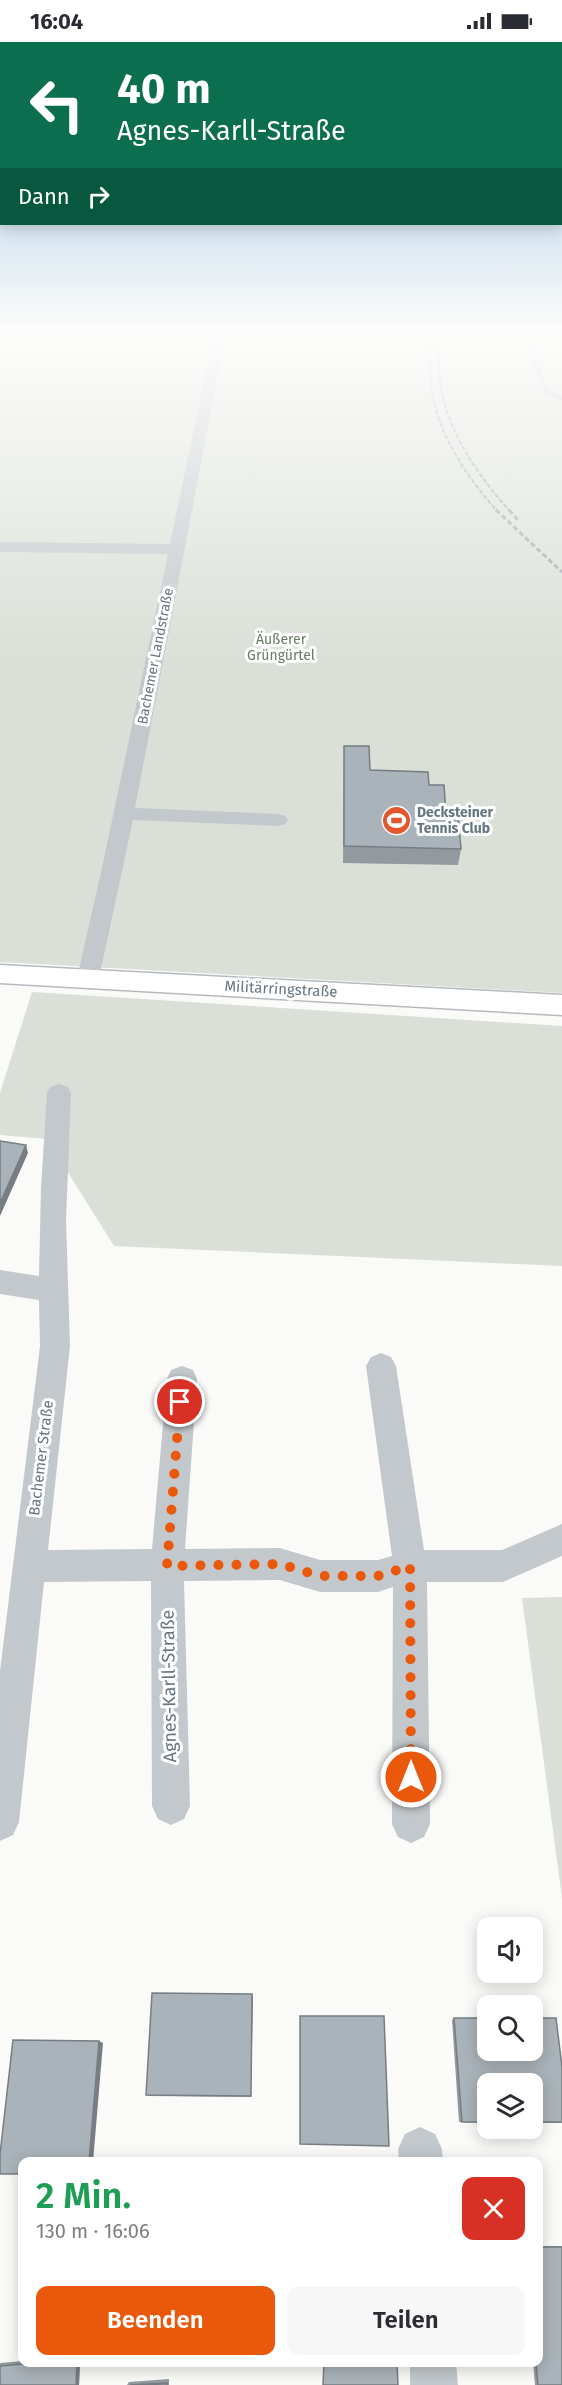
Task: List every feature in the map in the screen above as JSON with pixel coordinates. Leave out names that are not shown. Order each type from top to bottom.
[{"type":"main road","name":"Militärringstraße","points":[[0,974],[562,1005]]},
{"type":"street","name":"Bachemer Landstraße","points":[[88,978],[124,814],[197,442]]},
{"type":"street","points":[[0,547],[176,549]]},
{"type":"street","points":[[124,814],[278,820]]},
{"type":"street","name":"Bachemer Straße","points":[[0,1822],[5,1731],[28,1566],[54,1346],[51,1290],[54,1167],[59,1093]]},
{"type":"street","points":[[0,1282],[51,1290]]},
{"type":"street","points":[[381,1366],[410,1566],[411,1824]]},
{"type":"street","name":"Agnes-Karll-Straße","points":[[171,1806],[167,1566],[182,1379]]},
{"type":"street","points":[[28,1566],[280,1564],[320,1576],[378,1576],[410,1566],[503,1566],[562,1540]]},
{"type":"street","points":[[433,2367],[434,2385]]},
{"type":"green space","name":"Äußerer Grüngürtel","points":[[0,442],[562,442],[562,993],[0,962]]},
{"type":"green space","points":[[32,992],[562,1026],[562,1266],[114,1246],[47,1139],[0,1135],[0,1093]]},
{"type":"green space","points":[[562,1597],[562,1898],[522,1598]]},
{"type":"building","name":"Decksteiner Tennis Club","points":[[344,746],[369,746],[370,770],[428,772],[429,785],[444,785],[446,814],[458,814],[461,849],[344,846]]},
{"type":"building","points":[[0,1141],[26,1145],[0,1203]]},
{"type":"building","points":[[152,1993],[252,1994],[251,2096],[146,2095]]},
{"type":"building","points":[[300,2016],[384,2016],[389,2146],[300,2144]]},
{"type":"building","points":[[454,2018],[477,2018],[477,2061],[543,2061],[543,2018],[556,2018],[562,2067],[562,2122],[543,2122],[543,2073],[477,2073],[477,2122],[462,2122]]},
{"type":"building","points":[[13,2040],[99,2041],[89,2157],[18,2157],[18,2174],[0,2174],[0,2154]]},
{"type":"building","points":[[543,2247],[562,2247],[562,2385],[538,2385],[536,2367],[543,2367]]},
{"type":"building","points":[[18,2364],[18,2367],[77,2367],[76,2385],[0,2385],[0,2366]]},
{"type":"building","points":[[324,2367],[397,2367],[398,2385],[323,2385]]},
{"type":"building","points":[[167,2383],[167,2385],[130,2385]]},
{"type":"railway","points":[[449,442],[476,486],[497,511]]},
{"type":"railway","points":[[461,442],[477,471],[510,511]]},
{"type":"railway","points":[[509,510],[518,520]]},
{"type":"railway","points":[[497,511],[562,572]]},
{"type":"place","name":"Decksteiner Tennis Club","points":[[396,820]]},
{"type":"route","points":[[180,1402],[167,1566],[280,1564],[320,1576],[378,1576],[410,1566],[411,1777]]}]
